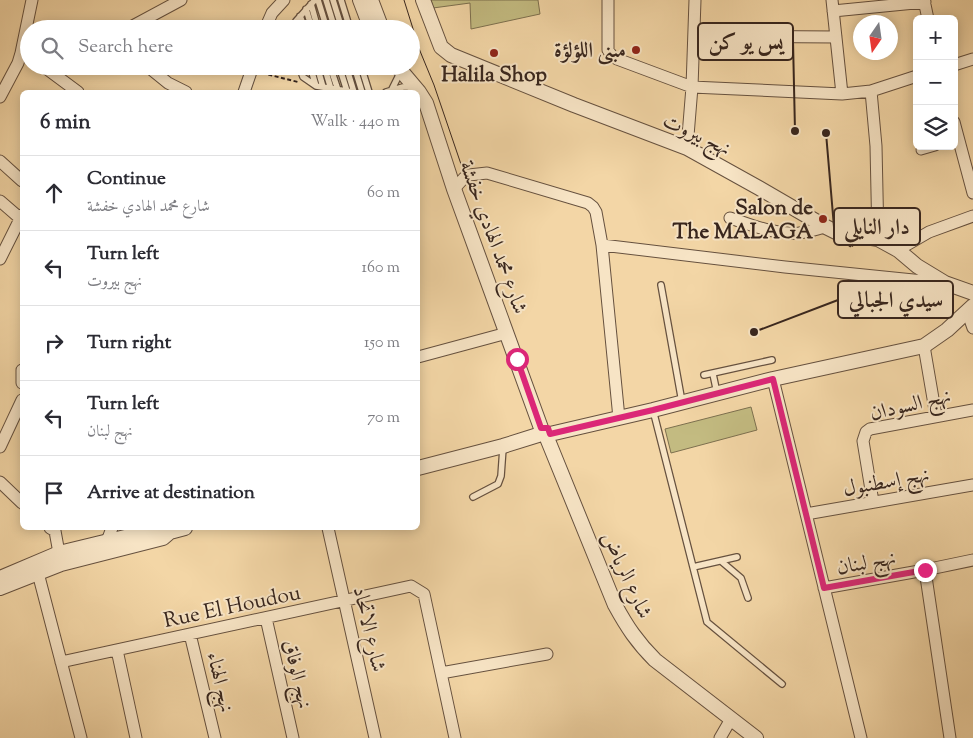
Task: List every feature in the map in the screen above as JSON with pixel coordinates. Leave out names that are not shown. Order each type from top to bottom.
[{"type":"street","points":[[29,20],[32,0]]},
{"type":"street","points":[[144,20],[181,0]]},
{"type":"street","points":[[268,20],[272,13],[284,0]]},
{"type":"street","points":[[360,0],[368,20]]},
{"type":"street","points":[[371,0],[379,20]]},
{"type":"street","name":"نهج بيروت","points":[[423,0],[441,47],[451,55],[687,148],[826,227],[836,232],[878,239],[898,250],[917,266],[945,283],[973,293]]},
{"type":"street","points":[[608,0],[608,50],[612,56],[692,87],[842,94],[871,91],[913,77]]},
{"type":"street","points":[[687,148],[692,87],[695,0]]},
{"type":"street","points":[[842,94],[832,5],[924,1],[927,15]]},
{"type":"street","points":[[694,36],[836,37]]},
{"type":"street","points":[[0,97],[20,60]]},
{"type":"street","points":[[958,64],[973,60]]},
{"type":"street","points":[[0,70],[9,78]]},
{"type":"street","points":[[56,75],[75,90]]},
{"type":"street","points":[[155,75],[166,88]]},
{"type":"street","points":[[245,90],[250,75]]},
{"type":"street","name":"شارع محمد الهادي خفشة","points":[[404,75],[417,90]]},
{"type":"street","points":[[871,91],[876,146],[878,239]]},
{"type":"street","name":"شارع محمد الهادي خفشة","points":[[420,94],[426,103],[454,189],[544,434]]},
{"type":"street","points":[[958,144],[973,193]]},
{"type":"street","points":[[0,161],[20,179]]},
{"type":"street","points":[[454,189],[469,175],[487,173],[593,207],[597,216],[602,245],[619,418]]},
{"type":"street","points":[[0,201],[20,216]]},
{"type":"street","points":[[898,250],[929,232],[973,216]]},
{"type":"street","points":[[730,218],[766,230],[791,233],[800,233],[826,227]]},
{"type":"street","points":[[0,259],[20,222]]},
{"type":"street","points":[[602,245],[785,267],[945,283]]},
{"type":"street","points":[[970,309],[973,328]]},
{"type":"street","points":[[420,467],[544,434],[653,410],[773,379],[924,346],[947,330],[970,309]]},
{"type":"street","points":[[420,356],[507,333]]},
{"type":"street","points":[[924,346],[936,416]]},
{"type":"street","points":[[773,379],[860,738]]},
{"type":"street","points":[[0,447],[4,428],[20,403]]},
{"type":"street","name":"نهج السودان","points":[[873,502],[862,441],[866,432],[870,429],[973,410]]},
{"type":"street","name":"شارع الرياض","points":[[544,434],[615,606],[629,630],[655,660],[756,738]]},
{"type":"street","points":[[0,482],[20,501]]},
{"type":"street","name":"نهج إسطنبول","points":[[806,514],[973,484]]},
{"type":"street","points":[[54,530],[59,553]]},
{"type":"street","points":[[107,541],[111,530]]},
{"type":"street","points":[[0,578],[59,553],[154,530]]},
{"type":"street","points":[[162,530],[170,532]]},
{"type":"street","points":[[0,588],[61,564],[163,538],[170,532],[178,530]]},
{"type":"street","name":"شارع الاتحاد","points":[[328,530],[375,738]]},
{"type":"street","name":"نهج لبنان","points":[[824,588],[973,560]]},
{"type":"street","points":[[925,570],[950,738]]},
{"type":"street","points":[[38,573],[81,738]]},
{"type":"street","name":"Rue El Houdou","points":[[61,662],[411,586],[424,594],[441,673]]},
{"type":"street","name":"نهج الوفاق","points":[[266,618],[293,738]]},
{"type":"street","name":"نهج الهناء","points":[[190,634],[215,738]]},
{"type":"street","points":[[117,650],[136,738]]},
{"type":"street","points":[[456,738],[441,673],[546,654]]},
{"type":"street","points":[[720,738],[731,719]]},
{"type":"lane","points":[[326,0],[332,20]]},
{"type":"lane","points":[[333,0],[339,20]]},
{"type":"lane","points":[[341,0],[347,20]]},
{"type":"lane","points":[[298,18],[312,3]]},
{"type":"lane","points":[[312,3],[312,20]]},
{"type":"lane","points":[[312,3],[316,20]]},
{"type":"lane","points":[[312,3],[322,20]]},
{"type":"lane","points":[[313,75],[316,86]]},
{"type":"lane","points":[[320,75],[323,87]]},
{"type":"lane","points":[[328,75],[335,89]]},
{"type":"lane","points":[[332,75],[335,89]]},
{"type":"lane","points":[[343,75],[350,90]]},
{"type":"lane","points":[[348,75],[351,90]]},
{"type":"lane","points":[[357,75],[361,90]]},
{"type":"lane","points":[[364,75],[369,90]]},
{"type":"lane","points":[[389,90],[396,75]]},
{"type":"lane","points":[[302,77],[316,86],[340,90]]},
{"type":"lane","points":[[394,90],[414,86]]},
{"type":"lane","points":[[661,285],[682,402]]},
{"type":"lane","points":[[704,375],[772,360]]},
{"type":"lane","points":[[713,374],[717,394]]},
{"type":"lane","points":[[653,410],[707,622],[782,684]]},
{"type":"lane","points":[[473,497],[498,484],[501,476],[503,446]]},
{"type":"lane","points":[[693,567],[737,557]]},
{"type":"lane","points":[[721,561],[741,578],[748,598]]},
{"type":"path","points":[[276,75],[300,82],[302,77]]},
{"type":"shaded area","points":[[431,0],[538,0],[540,14],[471,29],[470,3],[433,8]]},
{"type":"shaded area","points":[[751,407],[757,430],[671,453],[665,429]]},
{"type":"tram line","points":[[404,0],[410,20]]},
{"type":"tram line","points":[[420,51],[434,85],[464,173]]},
{"type":"place","name":"مبنى اللؤلؤة","points":[[636,50]]},
{"type":"place","name":"Halila Shop","points":[[494,53]]},
{"type":"place","name":"يس يو كن","points":[[795,131]]},
{"type":"place","name":"دار النايلي","points":[[826,133]]},
{"type":"place","name":"Salon de The MALAGA","points":[[823,219]]},
{"type":"place","name":"سيدي الجبالي","points":[[754,332]]},
{"type":"route","points":[[517,359],[541,428],[548,428],[550,434],[773,379],[824,588],[925,570]]}]
